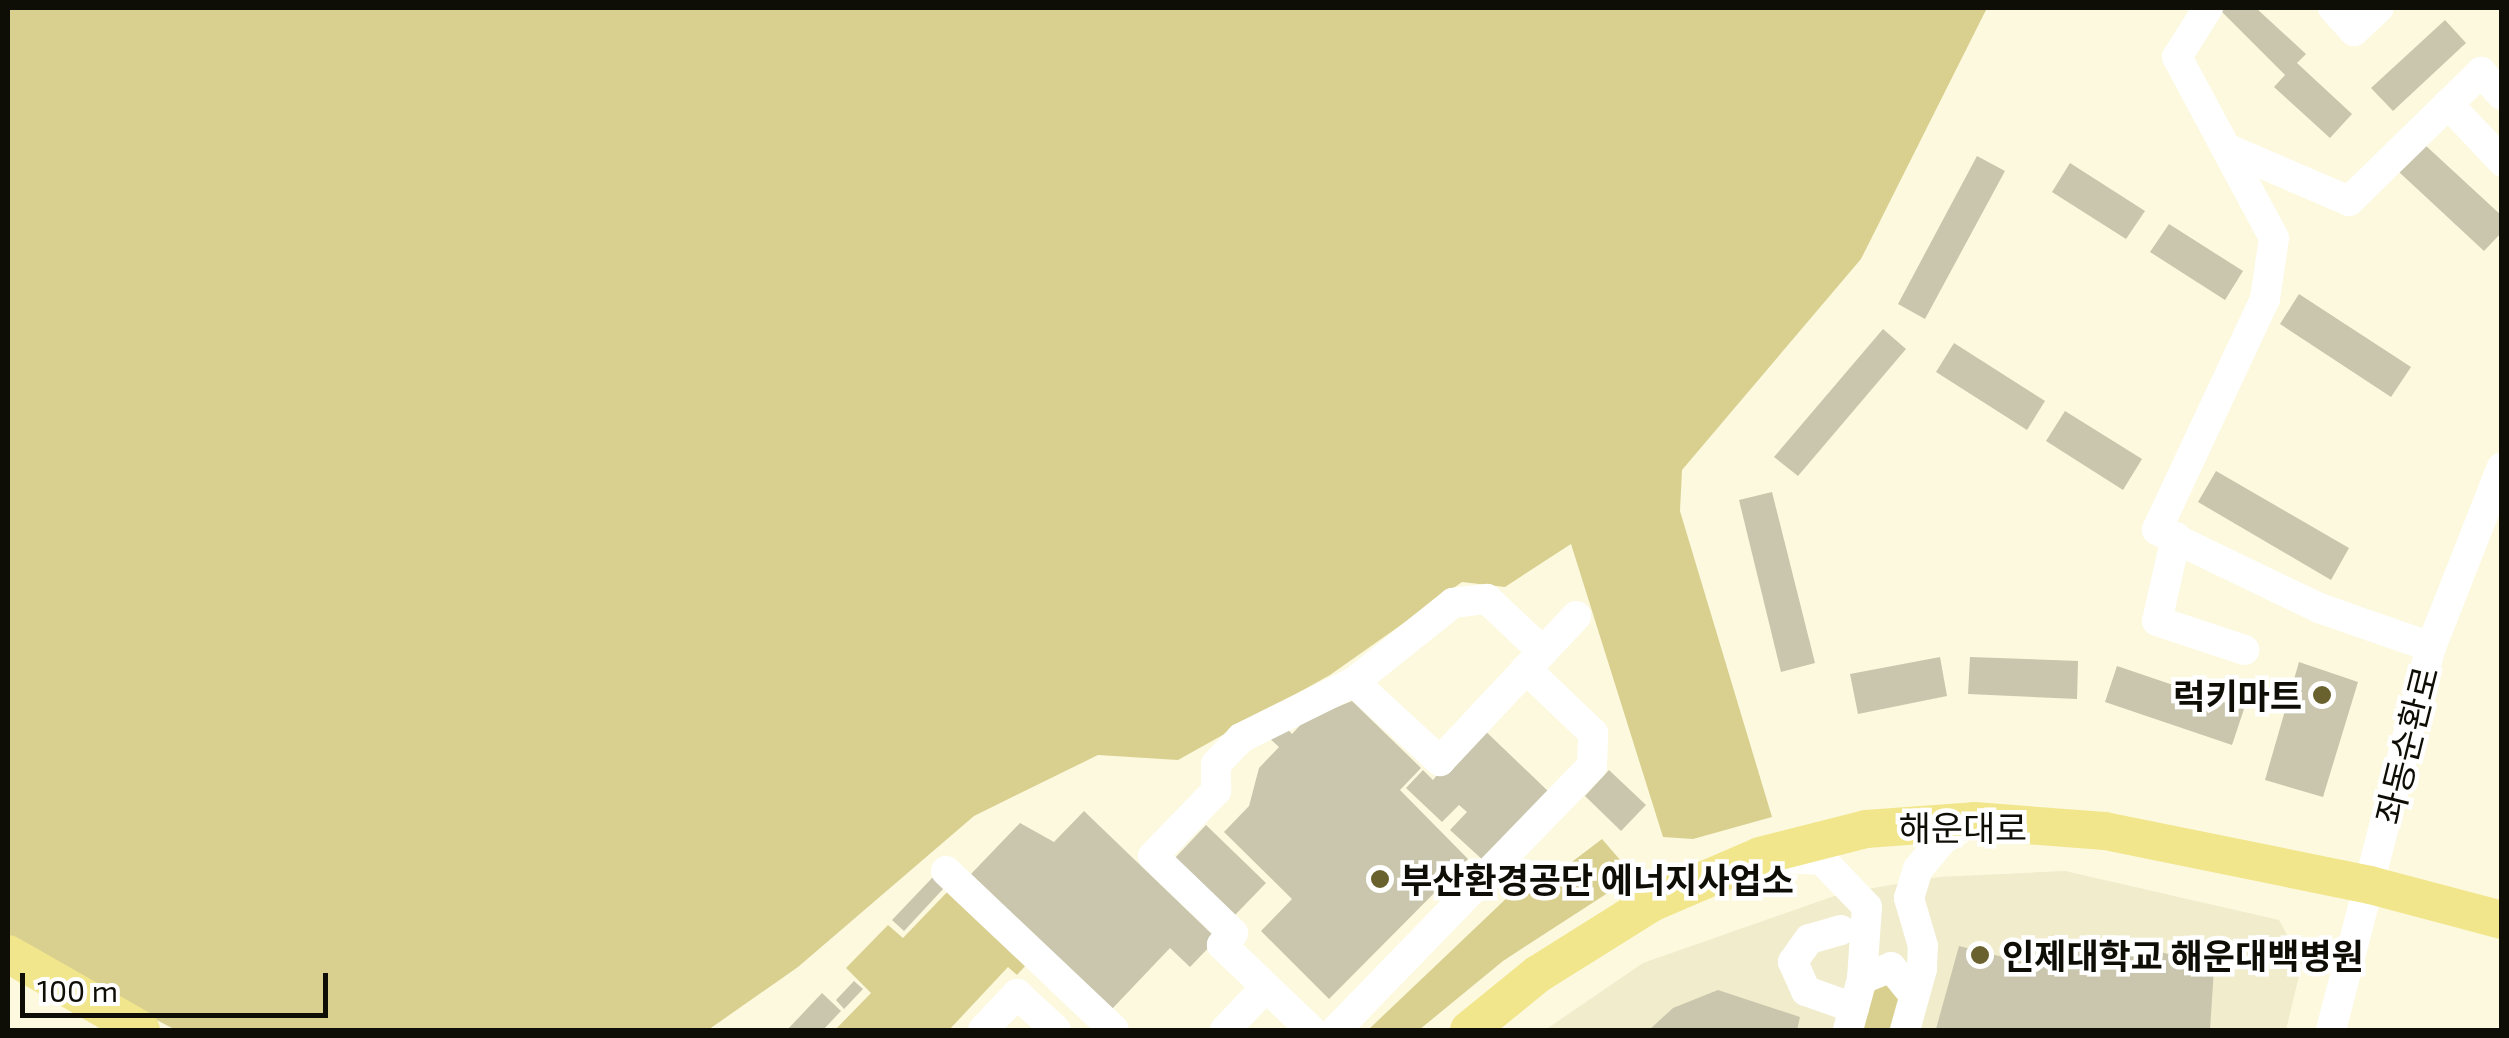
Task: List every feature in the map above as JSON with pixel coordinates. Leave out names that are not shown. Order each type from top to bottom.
[{"type":"main road","name":"해운대로","points":[[1473,1029],[1538,974],[1651,903],[1760,856],[1866,829],[1974,820],[2104,831],[2370,885],[2502,920]]},
{"type":"main road","points":[[8,954],[141,1030]]},
{"type":"street","points":[[2208,8],[2177,57],[2274,238],[2266,299],[2157,530],[2319,608],[2431,647]]},
{"type":"street","points":[[2332,8],[2354,30],[2380,8]]},
{"type":"street","points":[[2226,148],[2349,202],[2481,72],[2502,95]]},
{"type":"street","points":[[2448,104],[2502,160]]},
{"type":"street","name":"좌동순환로","points":[[2331,1030],[2431,647],[2493,503],[2502,467]]},
{"type":"street","points":[[2176,537],[2157,621],[2244,650]]},
{"type":"street","points":[[1310,1030],[1222,945],[1233,934],[1153,856],[1216,790],[1216,764],[1242,738],[1354,682],[1453,603],[1487,599],[1593,733],[1592,766],[1336,1030]]},
{"type":"street","points":[[1354,682],[1440,761],[1576,616]]},
{"type":"street","points":[[1905,1030],[1914,995],[1909,898],[1930,855],[1974,820]]},
{"type":"street","points":[[1760,856],[1822,860],[1849,882],[1867,907],[1855,1006]]},
{"type":"street","points":[[946,871],[1114,1030]]},
{"type":"street","points":[[1842,930],[1809,939],[1793,962],[1806,990],[1855,1006]]},
{"type":"street","points":[[1855,1006],[1891,967],[1914,995]]},
{"type":"street","points":[[1225,1030],[1266,987]]},
{"type":"street","points":[[983,1030],[1017,994],[1056,1030]]},
{"type":"shaded area","points":[[8,8],[1987,8],[1861,259],[1682,470],[1680,511],[1772,817],[1693,839],[1663,837],[1571,544],[1505,587],[1462,582],[1330,675],[1178,760],[1098,755],[974,816],[798,967],[708,1030],[176,1030],[8,944]]},
{"type":"shaded area","points":[[1602,839],[1634,876],[1503,961],[1419,1030],[1368,1030],[1512,893],[1531,893]]},
{"type":"shaded area","name":"인제대학교 해운대백병원","points":[[2065,871],[2279,920],[2302,963],[2286,1030],[1545,1030],[1643,963],[1843,893],[1939,877]]},
{"type":"shaded area","points":[[951,888],[1027,964],[1017,975],[1008,967],[949,1030],[835,1030],[871,993],[846,968],[888,925],[903,938]]},
{"type":"shaded area","points":[[1901,982],[1895,1030],[1861,1030],[1873,984]]},
{"type":"building","points":[[2218,8],[2256,8],[2306,54],[2297,63],[2352,114],[2330,138],[2274,87],[2285,75]]},
{"type":"building","points":[[2445,20],[2466,43],[2393,111],[2371,88]]},
{"type":"building","points":[[2424,144],[2502,216],[2502,232],[2484,251],[2399,172]]},
{"type":"building","points":[[1977,156],[2005,171],[1925,319],[1898,304]]},
{"type":"building","points":[[2070,163],[2145,211],[2126,239],[2052,192]]},
{"type":"building","points":[[2169,224],[2243,271],[2225,300],[2150,252]]},
{"type":"building","points":[[2299,294],[2411,367],[2391,397],[2280,324]]},
{"type":"building","points":[[1883,329],[1906,349],[1798,476],[1774,457]]},
{"type":"building","points":[[1954,343],[2045,401],[2027,430],[1936,372]]},
{"type":"building","points":[[2065,411],[2142,459],[2123,490],[2046,441]]},
{"type":"building","points":[[2216,471],[2349,548],[2331,580],[2198,502]]},
{"type":"building","points":[[1772,492],[1815,663],[1781,672],[1739,500]]},
{"type":"building","points":[[1940,657],[1947,696],[1858,714],[1850,674]]},
{"type":"building","points":[[1970,657],[2078,661],[2077,699],[1968,694]]},
{"type":"building","points":[[2299,662],[2358,682],[2323,797],[2265,780]]},
{"type":"building","points":[[2117,666],[2244,709],[2232,745],[2105,702]]},
{"type":"building","points":[[1352,701],[1421,768],[1400,790],[1468,859],[1329,999],[1261,931],[1292,899],[1224,832],[1249,806],[1259,768],[1279,747],[1266,735],[1280,721],[1292,734],[1305,720]]},
{"type":"building","points":[[1478,724],[1550,793],[1485,862],[1450,830],[1467,812],[1459,805],[1442,822],[1406,788],[1423,770],[1433,780]]},
{"type":"building","points":[[1609,770],[1646,805],[1621,831],[1585,796]]},
{"type":"building","points":[[1084,811],[1217,939],[1190,967],[1170,948],[1112,1009],[971,874],[1020,823],[1054,842]]},
{"type":"building","points":[[1206,825],[1266,883],[1235,915],[1175,858]]},
{"type":"building","points":[[933,877],[944,888],[904,931],[892,920]]},
{"type":"building","points":[[2048,939],[2161,952],[2214,968],[2210,1030],[1936,1029],[1959,946],[2031,964],[2043,960]]},
{"type":"building","points":[[854,981],[863,989],[844,1009],[836,1000]]},
{"type":"building","points":[[1718,990],[1800,1017],[1797,1030],[1649,1030],[1673,1008]]},
{"type":"building","points":[[822,993],[841,1011],[823,1030],[787,1030]]},
{"type":"place","name":"럭키마트","points":[[2322,695]]},
{"type":"place","name":"부산환경공단 에너지사업소","points":[[1380,879]]},
{"type":"place","name":"인제대학교 해운대백병원","points":[[1980,955]]}]
